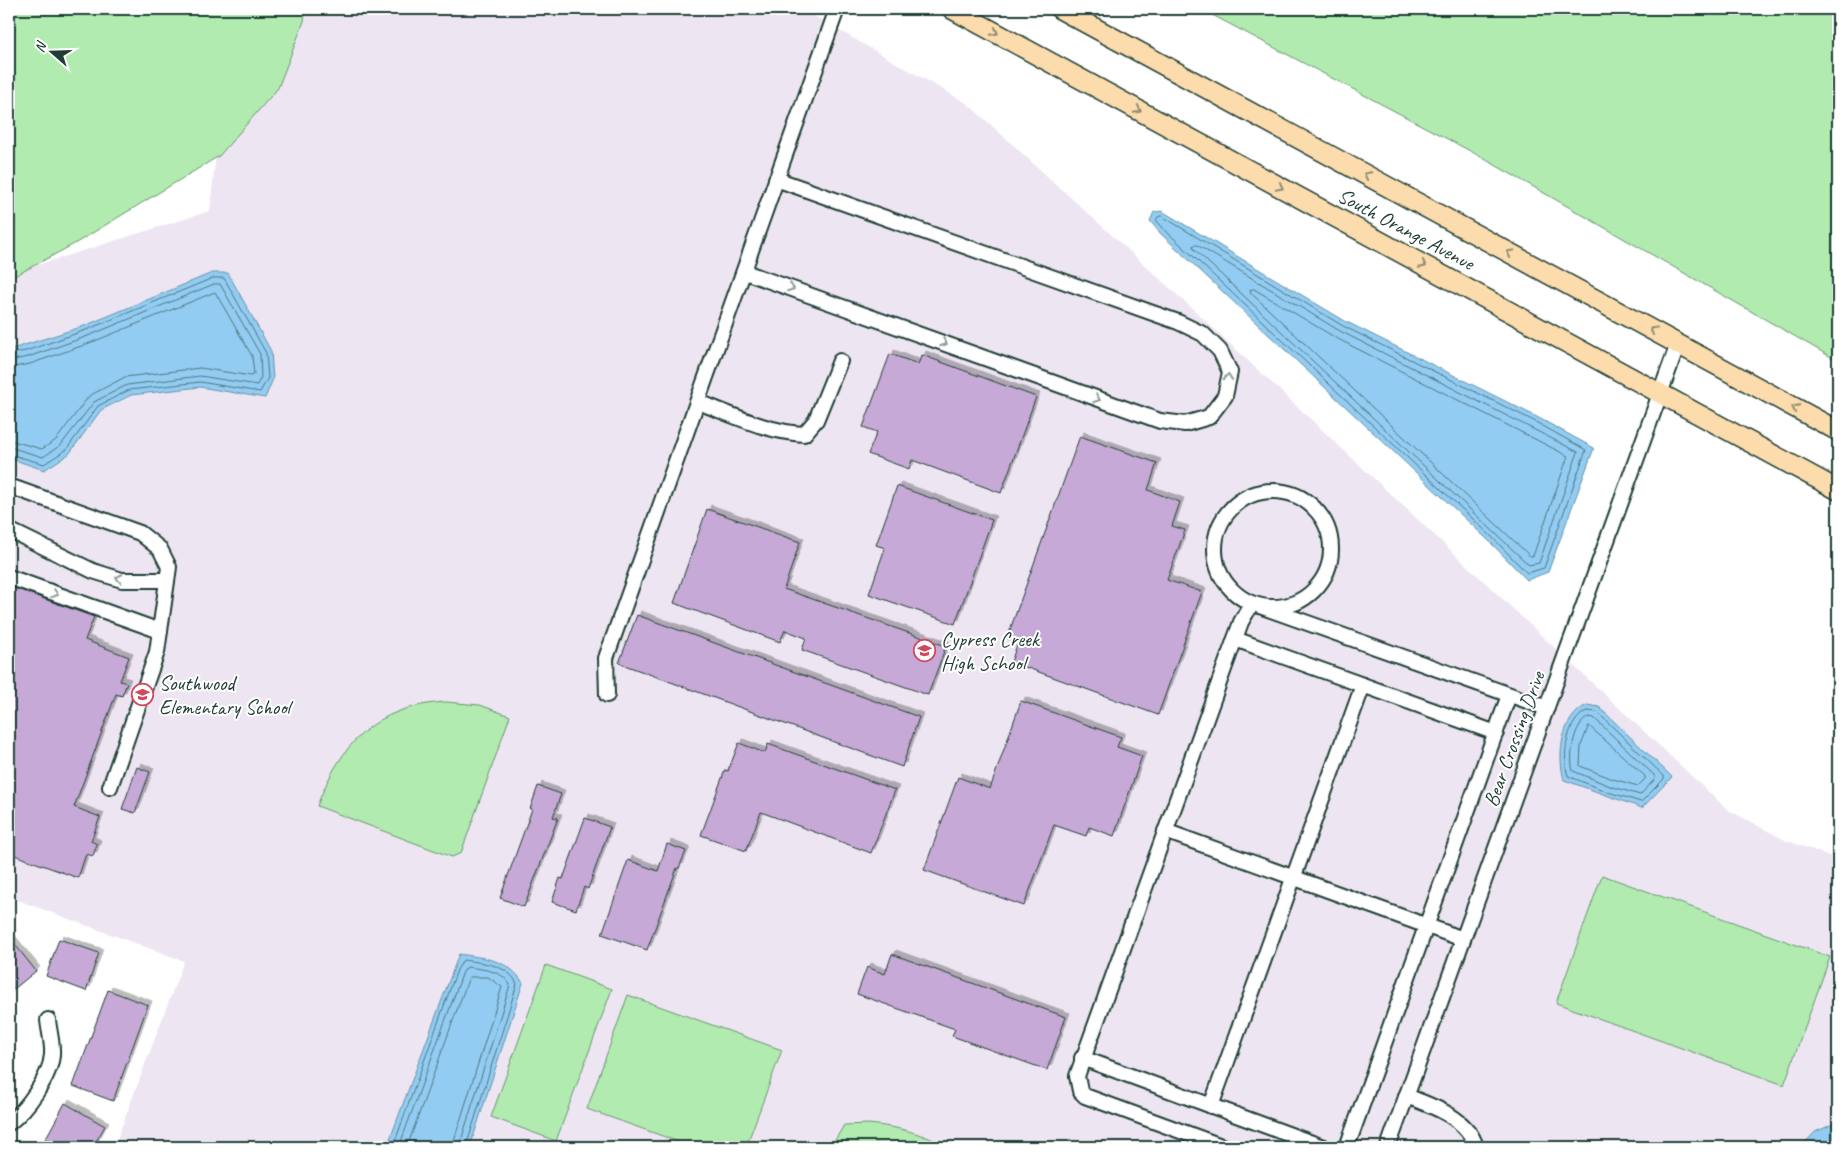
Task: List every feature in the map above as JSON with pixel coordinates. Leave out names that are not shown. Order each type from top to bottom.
[{"type":"main road","name":"South Orange Avenue","points":[[952,9],[1838,490]]},
{"type":"main road","name":"South Orange Avenue","points":[[1060,9],[1838,431]]},
{"type":"street","points":[[607,695],[606,658],[745,272],[776,178],[837,9]]},
{"type":"street","points":[[745,272],[1160,421],[1185,424],[1209,417],[1225,396],[1230,372],[1220,351],[1203,334],[1178,322],[776,178]]},
{"type":"street","name":"Bear Crossing Drive","points":[[1388,1147],[1678,344]]},
{"type":"street","points":[[698,402],[764,428],[804,434],[816,420],[840,361]]},
{"type":"street","points":[[9,486],[140,533],[160,549],[169,567],[157,652],[110,787]]},
{"type":"street","points":[[1254,604],[1271,607],[1287,605],[1303,599],[1318,586],[1328,569],[1331,550],[1328,530],[1320,513],[1305,499],[1287,492],[1267,490],[1248,496],[1232,507],[1222,521],[1216,536],[1215,553],[1219,570],[1227,584],[1239,596],[1254,604],[1547,708]]},
{"type":"street","points":[[9,530],[93,571],[122,580],[167,580]]},
{"type":"street","points":[[9,577],[160,632]]},
{"type":"street","points":[[1224,1147],[1085,1096],[1080,1092],[1077,1076],[1235,639],[1245,614],[1254,604]]},
{"type":"street","points":[[1235,639],[1496,733]]},
{"type":"street","points":[[1212,1106],[1363,686]]},
{"type":"street","points":[[1347,1147],[1509,695]]},
{"type":"street","points":[[1165,831],[1463,939]]},
{"type":"street","points":[[9,1123],[23,1112],[41,1085],[52,1056],[48,1020]]},
{"type":"street","points":[[1082,1058],[1323,1147]]},
{"type":"street","points":[[1406,1096],[1456,1119],[1470,1131],[1476,1147]]},
{"type":"shaded area","name":"Cypress Creek High School","points":[[231,9],[802,9],[968,104],[1195,311],[1728,810],[1785,840],[1838,859],[1838,1147],[114,1147],[184,961],[9,897],[9,274],[210,211]]},
{"type":"green space","points":[[9,9],[306,9],[304,21],[278,88],[219,156],[76,243],[9,279]]},
{"type":"green space","points":[[1201,9],[1838,9],[1838,361],[1474,153]]},
{"type":"green space","points":[[446,702],[480,705],[510,716],[461,853],[452,857],[317,806],[337,764],[350,746],[364,732],[380,720],[399,711],[421,705]]},
{"type":"green space","points":[[1602,875],[1830,957],[1784,1085],[1556,1003]]},
{"type":"green space","points":[[546,965],[612,989],[556,1141],[491,1117]]},
{"type":"green space","points":[[628,995],[782,1050],[746,1147],[693,1147],[587,1109]]},
{"type":"green space","points":[[869,1124],[910,1131],[948,1147],[831,1147],[844,1125]]},
{"type":"water","points":[[1162,211],[1345,321],[1535,416],[1594,448],[1548,572],[1527,580],[1488,540],[1160,233],[1150,221],[1154,212]]},
{"type":"water","points":[[212,273],[228,273],[271,351],[273,379],[265,398],[200,387],[131,395],[101,410],[69,454],[44,470],[9,458],[9,350],[84,326]]},
{"type":"water","points":[[1587,705],[1599,707],[1672,777],[1642,808],[1564,780],[1561,748],[1566,727],[1571,718]]},
{"type":"water","points":[[459,954],[503,964],[511,969],[523,983],[470,1147],[387,1147]]},
{"type":"water","points":[[1838,1122],[1838,1147],[1801,1147],[1815,1132]]},
{"type":"building","points":[[890,354],[918,364],[922,355],[1036,397],[1001,493],[912,460],[909,469],[868,454],[877,432],[863,427]]},
{"type":"building","points":[[1080,436],[1157,463],[1148,490],[1180,502],[1172,526],[1185,530],[1167,580],[1202,592],[1158,715],[1011,662],[1018,642],[1007,638]]},
{"type":"building","points":[[897,486],[992,520],[955,624],[869,594],[885,548],[876,545]]},
{"type":"building","points":[[707,509],[800,542],[784,589],[946,646],[928,695],[802,650],[806,638],[785,630],[780,642],[674,603]]},
{"type":"building","points":[[9,586],[94,617],[85,640],[129,657],[120,681],[127,683],[122,696],[116,694],[74,807],[100,817],[91,841],[97,844],[93,856],[86,854],[78,878],[9,853]]},
{"type":"building","points":[[637,615],[919,717],[902,767],[619,663]]},
{"type":"building","points":[[1021,701],[1121,737],[1117,747],[1142,756],[1114,836],[1089,827],[1086,836],[1054,825],[1024,906],[924,870],[958,777],[990,789]]},
{"type":"building","points":[[739,743],[765,753],[768,744],[895,790],[871,853],[761,812],[746,851],[701,835],[725,770],[728,771]]},
{"type":"building","points":[[137,767],[150,772],[135,813],[122,809]]},
{"type":"building","points":[[538,786],[561,794],[553,817],[558,818],[524,907],[500,898],[532,809],[530,809]]},
{"type":"building","points":[[585,818],[610,827],[588,889],[584,887],[576,910],[552,902],[560,878],[563,879]]},
{"type":"building","points":[[667,844],[686,851],[679,868],[677,868],[647,950],[602,934],[628,860],[658,871]]},
{"type":"building","points":[[9,937],[36,971],[9,993]]},
{"type":"building","points":[[59,939],[99,953],[86,991],[46,976]]},
{"type":"building","points":[[892,954],[1066,1017],[1047,1070],[952,1036],[955,1029],[857,994],[867,967],[885,974]]},
{"type":"building","points":[[108,990],[148,1005],[113,1101],[73,1086]]},
{"type":"building","points":[[65,1103],[105,1126],[93,1147],[41,1147]]},
{"type":"place","name":"Cypress Creek High School","points":[[925,651]]},
{"type":"place","name":"Southwood Elementary School","points":[[143,695]]}]
